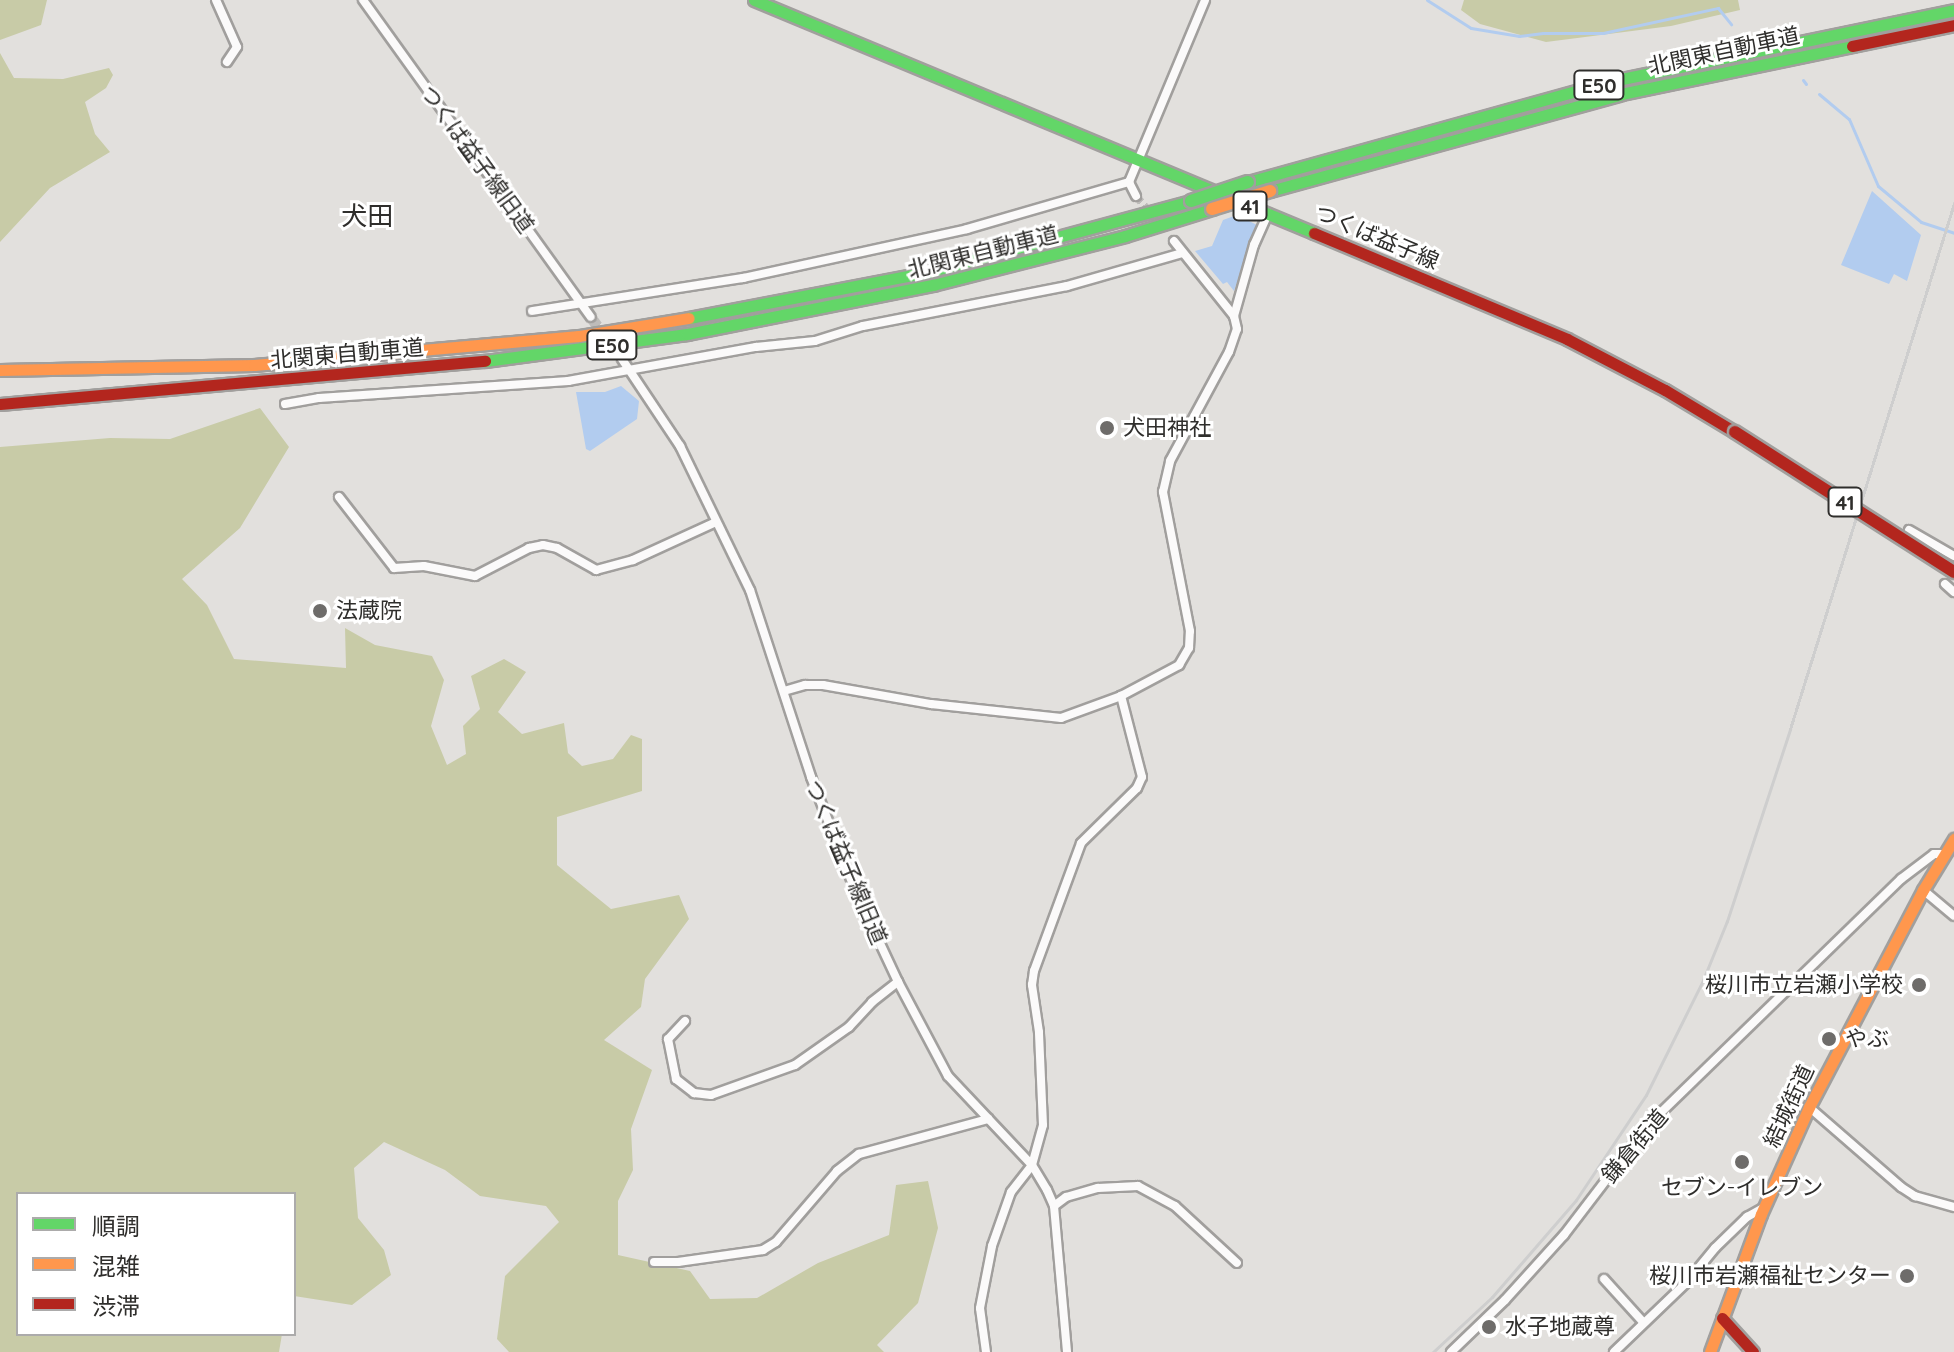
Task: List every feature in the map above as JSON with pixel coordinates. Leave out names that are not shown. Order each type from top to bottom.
[{"type":"main road","name":"つくば益子線","points":[[754,0],[1592,351],[1735,432],[1954,572]]},
{"type":"main road","name":"北関東自動車道","points":[[0,370],[254,365],[579,336],[785,302],[913,275],[1191,201],[1375,144],[1617,80],[1767,46],[1954,10]]},
{"type":"main road","name":"北関東自動車道","points":[[0,404],[477,362],[687,334],[933,285],[1125,236],[1270,191],[1621,94],[1954,25]]},
{"type":"main road","name":"結城街道","points":[[1765,1207],[1809,1107],[1923,890],[1954,839]]},
{"type":"main road","points":[[1710,1352],[1765,1207]]},
{"type":"main road","points":[[1722,1318],[1753,1352]]},
{"type":"street","points":[[216,0],[237,47],[227,62]]},
{"type":"street","name":"つくば益子線旧道","points":[[363,0],[591,317]]},
{"type":"street","points":[[1136,196],[1129,182],[1205,0]]},
{"type":"street","points":[[532,311],[729,281],[967,229],[1129,182]]},
{"type":"street","points":[[1234,316],[1254,245],[1268,213]]},
{"type":"street","points":[[784,691],[805,685],[823,685],[931,704],[1061,718],[1121,696],[1179,665],[1189,648],[1190,631],[1163,492],[1170,461],[1229,352],[1237,329],[1234,316],[1174,241]]},
{"type":"street","points":[[285,404],[319,398],[511,386],[629,370],[756,347],[815,341],[863,326],[1067,286],[1182,253]]},
{"type":"street","name":"つくば益子線旧道","points":[[622,359],[680,446],[756,602],[816,790],[855,890],[898,982],[948,1076],[1032,1165],[1054,1206],[1067,1352]]},
{"type":"street","points":[[339,497],[394,568],[424,566],[475,576],[529,548],[543,545],[557,548],[596,570],[633,560],[716,522]]},
{"type":"street","points":[[1909,530],[1954,556]]},
{"type":"street","points":[[1945,584],[1954,592]]},
{"type":"street","points":[[986,1352],[980,1308],[992,1246],[1011,1192],[1032,1165],[1044,1108],[1032,985],[1034,971],[1081,843],[1137,788],[1142,777],[1121,696]]},
{"type":"street","name":"鎌倉街道","points":[[1451,1352],[1505,1300],[1564,1235],[1648,1125],[1827,947],[1901,879],[1934,854],[1944,854]]},
{"type":"street","points":[[1923,890],[1954,916]]},
{"type":"street","points":[[685,1021],[668,1039],[676,1079],[694,1093],[711,1095],[795,1065],[849,1027],[872,1002],[898,982]]},
{"type":"street","points":[[1809,1107],[1901,1187],[1915,1196],[1954,1207]]},
{"type":"street","points":[[654,1262],[678,1262],[763,1250],[776,1242],[837,1171],[859,1154],[988,1119]]},
{"type":"street","points":[[1054,1206],[1066,1197],[1098,1188],[1138,1186],[1175,1206],[1237,1263]]},
{"type":"street","name":"結城街道","points":[[1614,1352],[1687,1282],[1715,1248],[1747,1217],[1765,1207]]},
{"type":"street","points":[[1604,1279],[1643,1322]]},
{"type":"green space","points":[[0,0],[47,0],[41,25],[0,40]]},
{"type":"green space","points":[[1464,0],[1738,0],[1740,10],[1671,26],[1546,42],[1480,24],[1461,10]]},
{"type":"green space","points":[[0,53],[14,78],[63,79],[109,68],[113,75],[106,88],[85,102],[95,134],[110,152],[50,188],[0,242]]},
{"type":"green space","points":[[260,408],[289,447],[240,528],[182,579],[207,605],[234,659],[346,668],[345,628],[375,645],[432,656],[444,680],[431,726],[447,765],[466,754],[463,726],[480,709],[471,676],[504,659],[526,672],[498,712],[522,734],[564,723],[568,753],[582,766],[613,759],[631,735],[642,739],[642,791],[557,817],[557,865],[611,909],[679,895],[689,919],[645,979],[641,1007],[604,1040],[652,1070],[631,1129],[633,1170],[618,1201],[618,1255],[690,1271],[710,1299],[757,1298],[818,1263],[889,1235],[896,1185],[928,1181],[938,1228],[918,1303],[877,1345],[884,1352],[509,1352],[497,1339],[505,1276],[559,1222],[546,1206],[480,1196],[445,1170],[384,1142],[354,1168],[358,1218],[384,1250],[391,1275],[352,1305],[296,1296],[296,1192],[16,1192],[16,1336],[282,1336],[279,1352],[0,1352],[0,447],[110,438],[170,439]]},
{"type":"water","points":[[1872,191],[1921,235],[1907,281],[1894,274],[1889,284],[1841,265]]},
{"type":"water","points":[[1237,215],[1257,225],[1234,291],[1227,282],[1223,284],[1195,251],[1212,246],[1223,220]]},
{"type":"water","points":[[621,386],[639,401],[637,419],[590,451],[586,449],[576,392],[605,392]]},
{"type":"waterway","points":[[1427,0],[1471,28],[1519,36],[1603,33],[1718,8],[1731,24]]},
{"type":"waterway","points":[[1803,80],[1806,84]]},
{"type":"waterway","points":[[1819,94],[1849,119],[1878,186],[1921,222],[1954,233]]},
{"type":"tunnel","points":[[1136,196],[1151,214]]},
{"type":"tunnel","points":[[591,317],[622,359]]},
{"type":"railway","points":[[1433,1352],[1492,1297],[1576,1200],[1646,1095],[1703,980],[1727,921],[1790,729],[1954,203]]},
{"type":"traffic: fast","points":[[754,0],[1314,233]]},
{"type":"traffic: fast","points":[[1248,182],[1617,80],[1954,10]]},
{"type":"traffic: fast","points":[[1270,191],[1621,94],[1852,46]]},
{"type":"traffic: fast","points":[[1191,201],[1248,182]]},
{"type":"traffic: fast","points":[[689,318],[928,272],[1191,201]]},
{"type":"traffic: fast","points":[[485,361],[687,334],[933,285],[1125,236],[1212,209]]},
{"type":"traffic: slow","points":[[1212,209],[1270,191]]},
{"type":"traffic: slow","points":[[0,370],[254,365],[579,336],[689,318]]},
{"type":"traffic: slow","points":[[1710,1352],[1761,1214],[1809,1107],[1923,890],[1954,839]]},
{"type":"traffic: jam","points":[[1852,46],[1954,25]]},
{"type":"traffic: jam","points":[[1314,233],[1567,339],[1665,390],[1735,432]]},
{"type":"traffic: jam","points":[[0,404],[485,361]]},
{"type":"traffic: jam","points":[[1735,432],[1954,572]]},
{"type":"traffic: jam","points":[[1722,1318],[1753,1352]]},
{"type":"place","name":"犬田神社","points":[[1107,428]]},
{"type":"place","name":"法蔵院","points":[[320,611]]},
{"type":"place","name":"桜川市立岩瀬小学校","points":[[1919,985]]},
{"type":"place","name":"やぶ","points":[[1829,1039]]},
{"type":"place","name":"セブン-イレブン","points":[[1742,1162]]},
{"type":"place","name":"桜川市岩瀬福祉センター","points":[[1907,1276]]},
{"type":"place","name":"水子地蔵尊","points":[[1489,1327]]},
{"type":"district","name":"犬田","points":[[367,216]]}]
